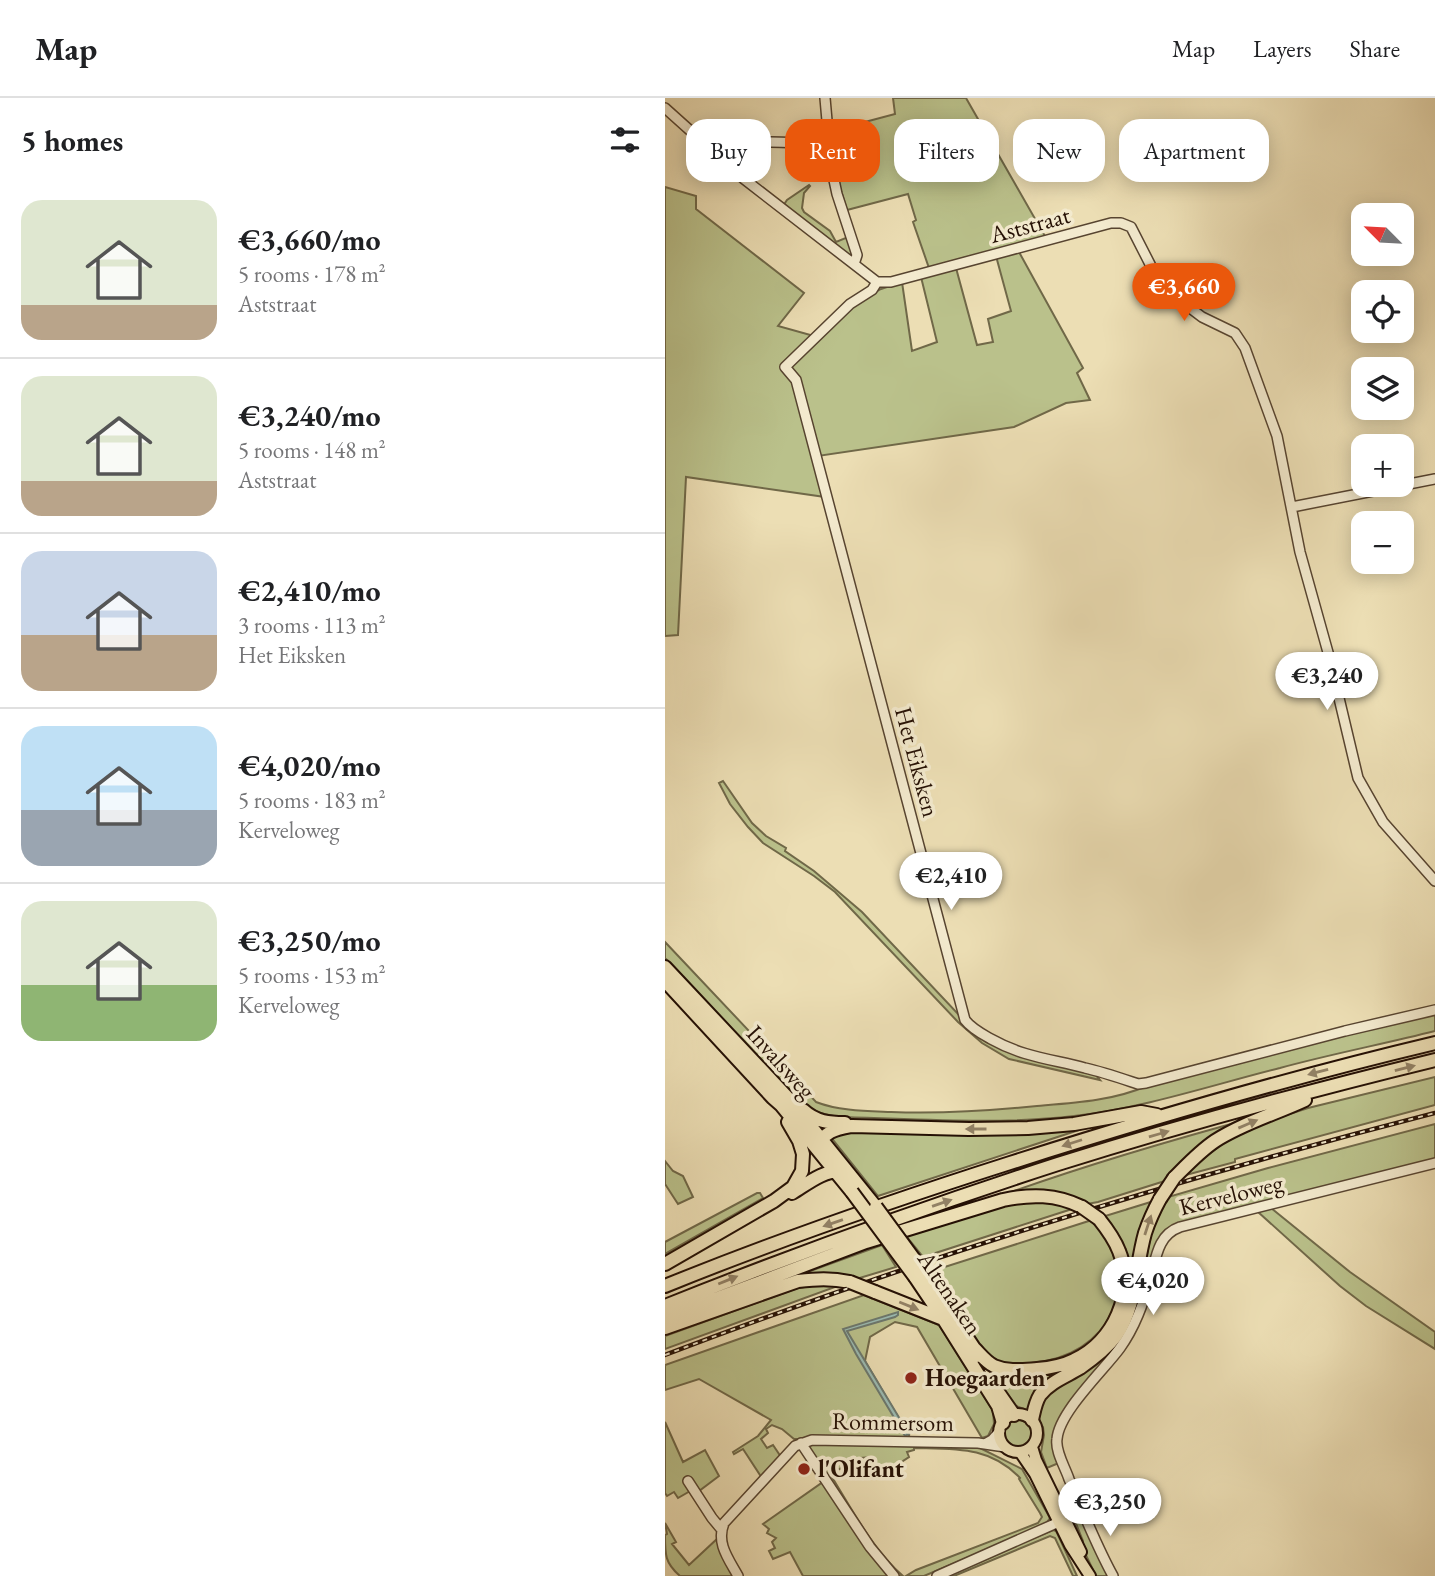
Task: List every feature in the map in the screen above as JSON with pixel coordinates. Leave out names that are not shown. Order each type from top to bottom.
[{"type":"highway","name":"Invalsweg","points":[[665,967],[788,1098],[857,1191]]},
{"type":"highway","name":"Invalsweg","points":[[665,982],[773,1098],[820,1144]]},
{"type":"highway","points":[[665,1286],[923,1191],[1161,1115],[1435,1043]]},
{"type":"highway","points":[[665,1306],[856,1233],[983,1189],[1327,1087],[1435,1060]]},
{"type":"highway","points":[[1032,1420],[1041,1393],[1104,1349],[1122,1326],[1131,1305],[1145,1234],[1153,1212],[1174,1178],[1214,1142],[1236,1129],[1304,1101],[1327,1087]]},
{"type":"highway","points":[[665,1264],[774,1201],[798,1181],[804,1164],[803,1154],[799,1141],[773,1098]]},
{"type":"highway","points":[[788,1098],[820,1121],[852,1126]]},
{"type":"highway","points":[[820,1144],[835,1128],[852,1126],[1028,1128],[1074,1124],[1141,1112],[1161,1115]]},
{"type":"highway","points":[[774,1201],[824,1174],[842,1172]]},
{"type":"highway","name":"Altenaken","points":[[857,1191],[974,1348],[1014,1415]]},
{"type":"highway","points":[[665,1318],[866,1242],[1020,1196],[1042,1195],[1066,1200],[1082,1206],[1099,1219],[1111,1234],[1118,1249],[1125,1286],[1117,1317],[1100,1341],[1084,1355],[1064,1364],[1021,1370],[1009,1370],[991,1364],[974,1348]]},
{"type":"highway","name":"Altenaken","points":[[920,1276],[997,1406],[1001,1427]]},
{"type":"highway","points":[[665,1328],[798,1281],[818,1278],[850,1282],[944,1320]]},
{"type":"main road","points":[[1024,1415],[1032,1420],[1037,1432],[1032,1447],[1014,1452],[1005,1447],[1001,1441],[1001,1427],[1009,1417],[1024,1415]]},
{"type":"main road","points":[[1032,1447],[1090,1576]]},
{"type":"main road","points":[[1020,1452],[1063,1521]]},
{"type":"street","points":[[825,98],[827,119]]},
{"type":"street","points":[[665,108],[686,128]]},
{"type":"street","points":[[749,182],[877,282]]},
{"type":"street","points":[[834,182],[857,255],[854,264]]},
{"type":"street","name":"Aststraat","points":[[877,282],[891,282],[1111,223],[1121,223],[1131,226],[1154,272],[1173,295],[1202,317],[1230,329],[1240,338],[1277,436],[1300,552],[1329,656],[1358,778],[1383,822],[1435,880]]},
{"type":"street","name":"Het Eiksken","points":[[877,282],[872,290],[850,304],[785,367],[796,380],[965,1020],[982,1035],[1027,1055],[1082,1067],[1138,1084],[1435,1010]]},
{"type":"street","points":[[1292,506],[1435,480]]},
{"type":"street","name":"Kerveloweg","points":[[1113,1576],[1083,1513],[1056,1443],[1057,1435],[1078,1398],[1105,1367],[1132,1329],[1162,1240],[1179,1227],[1435,1163]]},
{"type":"street","name":"Rommersom","points":[[985,1444],[992,1440],[1001,1427]]},
{"type":"street","name":"Rommersom","points":[[722,1530],[733,1513],[795,1446],[801,1443],[813,1440],[985,1444],[1005,1447]]},
{"type":"street","name":"Rommersom","points":[[801,1443],[870,1547],[894,1576]]},
{"type":"street","points":[[688,1481],[722,1530],[720,1538],[723,1547],[738,1576]]},
{"type":"street","points":[[937,1576],[1083,1513]]},
{"type":"green space","points":[[893,98],[966,98],[978,119],[894,119],[894,182],[999,182],[999,156],[1046,238],[929,268],[913,222],[916,220],[908,194],[847,210],[838,182],[880,182],[880,119],[876,119],[895,114]]},
{"type":"green space","points":[[809,185],[804,193],[804,212],[830,231],[836,242],[848,237],[853,254],[851,257],[783,206],[787,200]]},
{"type":"green space","points":[[665,187],[696,196],[696,209],[804,293],[778,326],[814,336],[782,366],[794,381],[825,497],[686,477],[678,635],[665,636]]},
{"type":"green space","points":[[1019,252],[1083,368],[1077,373],[1090,400],[1066,403],[1014,427],[818,456],[791,366],[851,306],[881,289],[902,282],[912,351],[937,342],[921,277],[956,268],[977,345],[993,342],[988,319],[1011,311],[996,256]]},
{"type":"green space","points":[[723,781],[752,823],[862,912],[975,1032],[1095,1074],[1100,1080],[1009,1059],[982,1043],[958,1022],[835,892],[763,843],[730,804],[719,783]]},
{"type":"green space","points":[[665,942],[816,1102],[853,1110],[964,1112],[1093,1100],[1435,1012],[1435,1031],[1152,1102],[1074,1116],[986,1121],[840,1117],[815,1110],[793,1094],[665,958]]},
{"type":"green space","points":[[1435,1077],[1435,1105],[1235,1159],[1235,1162],[1186,1175],[1186,1172],[1221,1145],[1268,1121],[1308,1108]]},
{"type":"green space","points":[[1253,1118],[1168,1180],[1098,1202],[1087,1204],[1000,1196],[1126,1154]]},
{"type":"green space","points":[[1435,1124],[1435,1161],[1168,1230],[1131,1327],[1057,1427],[1061,1462],[1047,1468],[1041,1452],[1043,1427],[1038,1419],[1041,1400],[1133,1316],[1152,1230],[1168,1197]]},
{"type":"green space","points":[[1082,1129],[878,1196],[830,1136],[838,1130]]},
{"type":"green space","points":[[665,1161],[673,1171],[683,1176],[693,1197],[678,1204],[665,1184]]},
{"type":"green space","points":[[757,1193],[763,1198],[665,1254],[665,1242]]},
{"type":"green space","points":[[1033,1201],[1063,1205],[1072,1209],[923,1257],[906,1236],[1008,1204]]},
{"type":"green space","points":[[1154,1201],[1142,1235],[1127,1305],[1112,1336],[1091,1356],[1045,1385],[1029,1411],[1016,1406],[991,1367],[1008,1372],[1038,1372],[1080,1359],[1097,1348],[1111,1333],[1121,1316],[1127,1297],[1128,1276],[1120,1244],[1102,1217]]},
{"type":"green space","points":[[1271,1208],[1350,1272],[1435,1332],[1435,1349],[1366,1306],[1340,1286],[1257,1211]]},
{"type":"green space","points":[[1092,1220],[1108,1243],[1117,1267],[1118,1291],[1112,1312],[1099,1332],[1081,1347],[1058,1358],[1014,1364],[988,1358],[947,1299],[949,1297],[932,1271]]},
{"type":"green space","points":[[882,1245],[896,1267],[853,1280],[780,1282]]},
{"type":"green space","points":[[827,1285],[835,1287],[665,1349],[665,1336],[798,1288]]},
{"type":"green space","points":[[864,1295],[939,1325],[993,1411],[994,1424],[988,1436],[982,1438],[917,1327],[895,1322],[870,1337],[865,1361],[911,1439],[799,1441],[772,1425],[766,1429],[768,1433],[761,1439],[767,1448],[773,1445],[781,1457],[762,1478],[743,1449],[734,1454],[733,1452],[758,1436],[771,1420],[699,1379],[665,1390],[665,1365]]},
{"type":"green space","points":[[1018,1420],[1028,1424],[1032,1434],[1028,1444],[1018,1448],[1008,1444],[1004,1434],[1008,1424]]},
{"type":"green space","points":[[665,1422],[683,1462],[705,1450],[719,1476],[695,1494],[692,1490],[678,1498],[674,1492],[667,1496],[665,1493]]},
{"type":"green space","points":[[811,1444],[980,1448],[1022,1469],[1050,1518],[1045,1525],[924,1576],[906,1576],[1038,1523],[1042,1517],[1020,1478],[997,1460],[984,1455],[958,1449],[914,1448],[907,1452],[909,1457],[878,1477],[872,1457],[860,1458],[830,1474],[872,1541],[903,1576],[898,1576],[884,1560],[808,1448]]},
{"type":"green space","points":[[823,1482],[892,1576],[803,1576],[790,1552],[773,1559],[769,1551],[775,1548],[772,1542],[776,1538],[767,1533],[769,1529],[763,1524]]},
{"type":"green space","points":[[1079,1518],[1111,1576],[1096,1576],[1082,1547],[1083,1541],[1075,1521]]},
{"type":"green space","points":[[665,1523],[676,1542],[672,1544],[689,1565],[718,1538],[735,1576],[680,1576],[667,1558]]},
{"type":"green space","points":[[1056,1531],[1077,1576],[1073,1576],[1055,1538],[1050,1536],[954,1576],[942,1576]]},
{"type":"water","points":[[898,1312],[895,1317],[847,1331],[909,1434],[905,1436],[843,1329]]},
{"type":"railway","points":[[665,1355],[855,1286],[1046,1223],[1435,1113]]},
{"type":"place","name":"Hoegaarden","points":[[911,1378]]},
{"type":"place","name":"l'Olifant","points":[[804,1469]]}]
